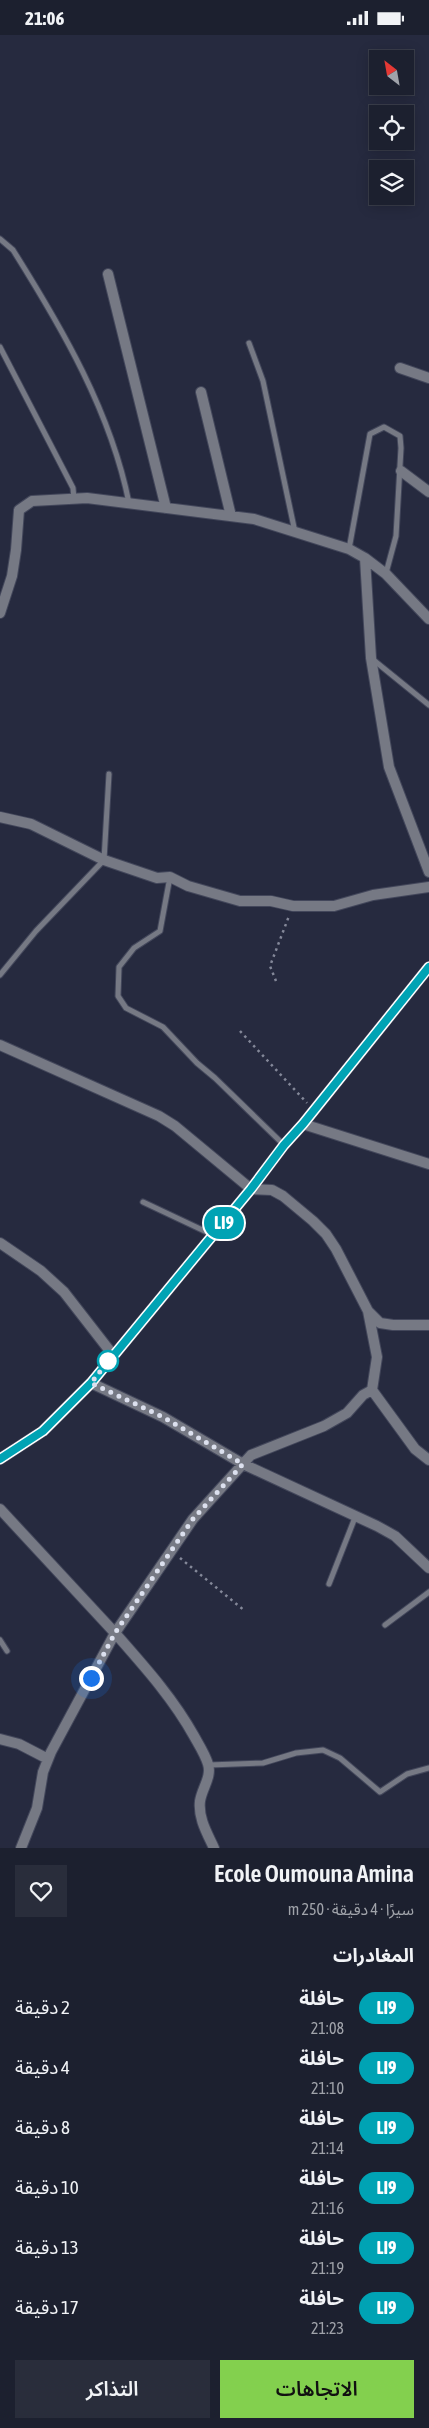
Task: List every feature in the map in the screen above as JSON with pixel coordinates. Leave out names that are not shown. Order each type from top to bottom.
[{"type":"street","points":[[108,274],[166,508]]},
{"type":"street","points":[[400,368],[429,378]]},
{"type":"street","points":[[201,392],[231,516]]},
{"type":"street","points":[[400,471],[429,492]]},
{"type":"street","points":[[0,613],[12,576],[19,510],[32,501],[74,499],[129,503],[254,519],[349,549],[365,558],[386,574],[429,619]]},
{"type":"street","points":[[365,558],[371,658],[388,767],[429,872]]},
{"type":"street","points":[[0,817],[31,824],[104,860],[156,877],[170,877],[188,886],[240,901],[271,901],[293,906],[334,906],[373,895],[429,887]]},
{"type":"street","points":[[0,1459],[43,1431],[91,1383],[251,1189],[284,1145],[314,1111],[429,967]]},
{"type":"street","points":[[0,1045],[159,1116],[175,1126],[251,1189],[272,1190],[282,1196],[326,1234],[368,1311],[380,1323],[429,1325]]},
{"type":"street","points":[[303,1124],[429,1164]]},
{"type":"street","points":[[0,1243],[41,1271],[64,1292],[113,1355]]},
{"type":"street","points":[[368,1311],[377,1357],[372,1390],[415,1449],[429,1460]]},
{"type":"street","points":[[91,1383],[163,1417],[243,1464],[356,1515],[395,1537],[429,1568]]},
{"type":"street","points":[[21,1848],[37,1808],[43,1772],[48,1759],[115,1633],[193,1519],[243,1464],[259,1450],[295,1439],[324,1426],[347,1413],[363,1395],[372,1390]]},
{"type":"street","points":[[0,1509],[115,1633],[160,1684],[181,1712],[208,1765],[209,1775],[200,1801],[201,1820],[214,1848]]},
{"type":"street","points":[[0,1739],[19,1744],[48,1759]]},
{"type":"lane","points":[[0,239],[14,250],[85,376],[122,468],[129,503]]},
{"type":"lane","points":[[249,343],[263,381],[295,532]]},
{"type":"lane","points":[[0,347],[73,488],[74,499]]},
{"type":"lane","points":[[349,549],[370,434],[384,427],[400,436],[396,536],[386,574]]},
{"type":"lane","points":[[371,658],[429,705]]},
{"type":"lane","points":[[0,975],[36,931],[104,860],[109,774]]},
{"type":"lane","points":[[170,877],[160,931],[134,948],[119,967],[120,1000],[126,1008],[163,1027],[197,1063],[284,1145]]},
{"type":"lane","points":[[143,1202],[213,1235]]},
{"type":"lane","points":[[329,1584],[356,1515]]},
{"type":"lane","points":[[385,1625],[429,1592]]},
{"type":"lane","points":[[0,1640],[7,1651]]},
{"type":"lane","points":[[208,1765],[263,1763],[296,1753],[323,1750],[340,1758],[380,1793],[407,1775],[429,1768]]},
{"type":"path","points":[[276,981],[270,966],[293,906]]},
{"type":"path","points":[[240,1031],[314,1111]]},
{"type":"path","points":[[171,1551],[202,1574],[245,1611]]},
{"type":"bus line","name":"LI9","points":[[0,1459],[43,1431],[65,1412],[91,1383],[251,1189],[284,1145],[429,967]]},
{"type":"route","points":[[91,1678],[115,1633],[193,1519],[243,1464],[163,1417],[129,1399],[91,1383],[113,1355],[108,1361]]}]
